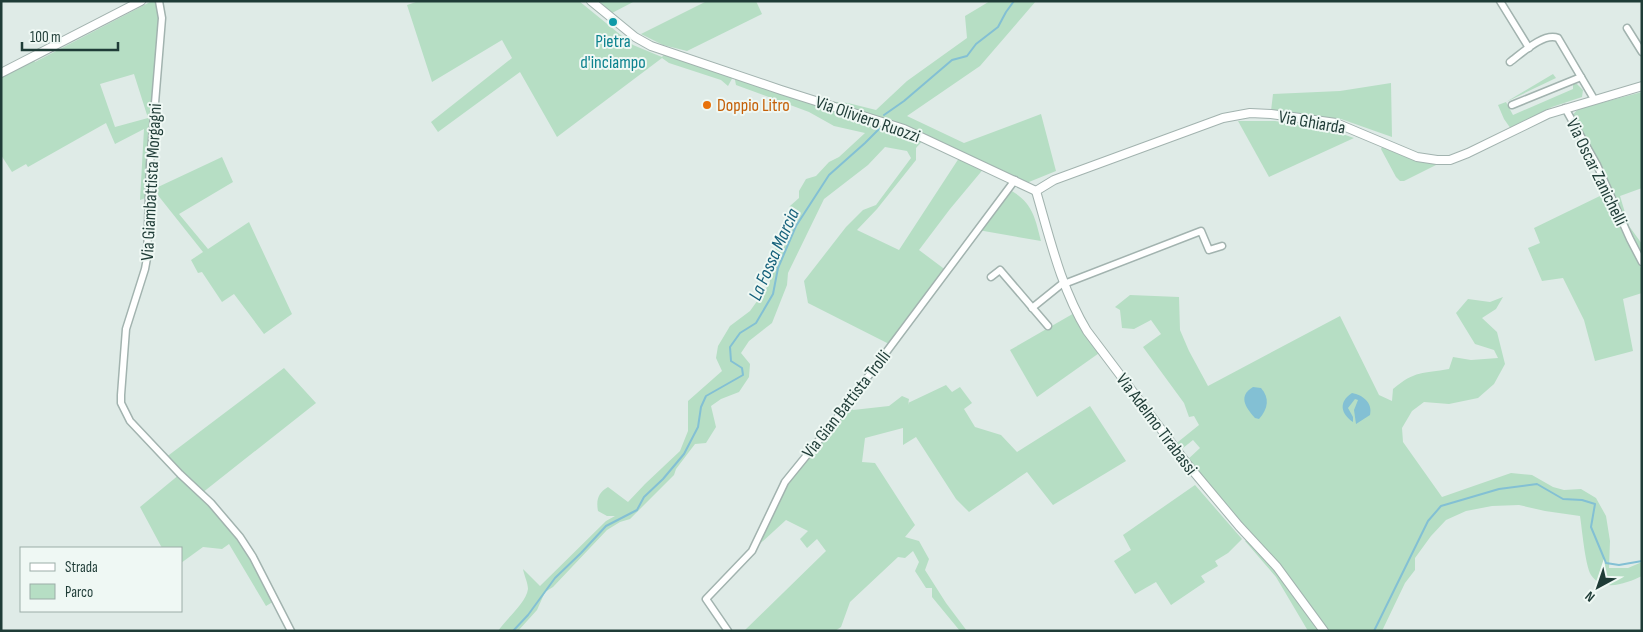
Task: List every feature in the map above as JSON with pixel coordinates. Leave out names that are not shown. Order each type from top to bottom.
[{"type":"street","points":[[122,11],[124,1]]},
{"type":"street","points":[[1,73],[140,1]]},
{"type":"street","name":"Via Giambattista Morgagni","points":[[159,1],[162,18],[150,164],[149,245],[145,269],[126,329],[120,395],[130,420],[180,474],[211,503],[240,537],[253,557],[291,631]]},
{"type":"street","name":"Via Oliviero Ruozzi","points":[[591,1],[635,37],[652,46],[904,129],[1036,191]]},
{"type":"street","points":[[1500,1],[1529,48]]},
{"type":"street","points":[[1627,28],[1640,54]]},
{"type":"street","points":[[1510,62],[1544,38],[1553,36],[1558,38],[1594,99]]},
{"type":"street","points":[[1512,105],[1580,77]]},
{"type":"street","name":"Via Ghiarda","points":[[1036,191],[1054,180],[1211,122],[1242,113],[1271,114],[1336,124],[1417,157],[1437,160],[1458,157],[1548,114],[1642,86]]},
{"type":"street","name":"Via Oscar Zanichelli","points":[[1565,108],[1597,165],[1642,262]]},
{"type":"street","name":"Via Gian Battista Trolli","points":[[728,631],[706,599],[752,551],[785,482],[836,418],[1015,180]]},
{"type":"street","name":"Via Adelmo Tirabassi","points":[[1036,191],[1063,284],[1087,331],[1207,489],[1277,567],[1324,631]]},
{"type":"street","points":[[1032,308],[1063,284],[1201,231],[1208,250],[1222,246]]},
{"type":"street","points":[[991,277],[1000,270],[1048,326]]},
{"type":"green space","points":[[152,1],[157,1],[159,15],[150,123],[149,176],[158,187],[222,157],[233,182],[179,214],[208,249],[249,222],[292,314],[264,334],[234,294],[222,302],[202,272],[198,273],[191,260],[203,252],[149,184],[148,197],[140,200],[144,129],[115,144],[106,123],[28,167],[26,164],[12,172],[1,155],[1,73],[32,57],[35,62]],"holes":[[[134,74],[148,118],[115,127],[100,84]]]},
{"type":"green space","points":[[419,1],[579,1],[633,45],[662,57],[667,51],[816,100],[848,103],[876,110],[907,81],[967,38],[965,16],[990,1],[1036,1],[980,66],[907,116],[964,143],[1041,114],[1056,171],[1024,184],[985,167],[919,250],[947,271],[891,345],[808,303],[804,281],[846,227],[863,210],[876,205],[911,158],[907,151],[885,147],[868,165],[824,199],[788,273],[787,285],[772,323],[749,341],[741,353],[750,364],[749,377],[739,392],[721,399],[711,406],[716,427],[706,443],[695,444],[676,469],[674,475],[630,519],[620,522],[607,530],[553,587],[545,592],[537,610],[518,631],[498,631],[524,600],[528,587],[523,569],[540,586],[606,521],[615,516],[607,516],[598,511],[597,503],[602,492],[608,487],[628,502],[680,451],[688,431],[688,401],[722,371],[716,358],[718,346],[730,326],[750,311],[770,283],[769,262],[790,206],[799,198],[799,191],[806,179],[816,176],[829,162],[839,157],[865,133],[834,126],[809,112],[736,85],[734,75],[728,86],[721,80],[669,63],[662,58],[557,137],[520,72],[438,132],[431,122],[512,58],[502,40],[432,82],[407,5]],"holes":[[[925,138],[961,155],[899,250],[857,230],[877,209],[916,160],[916,148]]]},
{"type":"green space","points":[[599,1],[635,1],[612,13]]},
{"type":"green space","points":[[707,1],[756,1],[762,14],[687,51],[663,45],[641,34]]},
{"type":"green space","points":[[1553,74],[1556,78],[1506,102]]},
{"type":"green space","points":[[1391,83],[1392,137],[1341,119],[1271,111],[1273,94],[1340,91]]},
{"type":"green space","points":[[1573,84],[1577,84],[1583,90],[1582,97],[1552,107],[1511,129],[1498,105],[1506,102],[1513,115],[1573,89]]},
{"type":"green space","points":[[1642,92],[1642,188],[1620,196],[1629,226],[1642,244],[1640,260],[1597,165],[1570,118],[1578,109]]},
{"type":"green space","points":[[1238,121],[1275,121],[1331,130],[1354,138],[1269,177]]},
{"type":"green space","points":[[1382,147],[1403,156],[1438,164],[1404,181],[1400,181],[1381,149]]},
{"type":"green space","points":[[1008,189],[1022,199],[1031,210],[1041,241],[978,230]]},
{"type":"green space","points":[[1604,194],[1642,270],[1642,293],[1623,299],[1633,351],[1595,361],[1584,320],[1563,278],[1542,281],[1528,248],[1540,243],[1534,228]]},
{"type":"green space","points":[[1130,295],[1179,297],[1180,330],[1208,386],[1340,316],[1379,395],[1392,401],[1393,389],[1401,383],[1420,374],[1449,369],[1453,357],[1471,360],[1498,358],[1494,350],[1475,344],[1456,313],[1468,299],[1490,302],[1503,297],[1496,309],[1482,318],[1497,332],[1505,364],[1494,384],[1478,398],[1449,404],[1424,402],[1412,411],[1402,428],[1403,442],[1442,497],[1511,473],[1532,475],[1553,487],[1564,490],[1581,489],[1596,498],[1606,516],[1610,541],[1609,568],[1628,568],[1642,562],[1642,576],[1615,585],[1602,584],[1596,580],[1591,575],[1587,563],[1580,516],[1519,505],[1492,506],[1466,511],[1446,520],[1431,536],[1415,558],[1415,570],[1405,583],[1382,631],[1308,631],[1276,577],[1245,541],[1250,538],[1185,462],[1200,448],[1193,440],[1178,452],[1173,446],[1199,425],[1194,416],[1189,417],[1184,403],[1143,347],[1161,334],[1151,320],[1134,329],[1122,328],[1120,310],[1115,307]]},
{"type":"green space","points":[[1076,312],[1102,351],[1037,397],[1010,350]]},
{"type":"green space","points":[[284,368],[316,403],[202,493],[228,521],[276,600],[266,606],[229,544],[222,549],[203,547],[182,562],[182,547],[161,547],[140,507],[180,474],[165,458]]},
{"type":"green space","points":[[946,385],[952,392],[960,387],[972,403],[964,409],[975,427],[1001,435],[1017,452],[1090,406],[1126,461],[1053,505],[1027,472],[969,512],[956,499],[916,437],[903,445],[903,428],[865,438],[862,462],[875,463],[915,525],[905,537],[919,541],[929,559],[925,570],[967,631],[960,631],[932,597],[932,588],[926,588],[915,571],[919,562],[913,551],[905,558],[898,557],[850,602],[841,627],[835,631],[744,631],[826,551],[817,539],[807,548],[800,539],[808,531],[786,520],[752,551],[785,482],[846,404],[853,410],[889,406],[902,396],[909,399],[908,403]]},
{"type":"green space","points":[[1195,485],[1242,539],[1228,553],[1215,561],[1218,566],[1201,576],[1205,582],[1171,605],[1156,582],[1135,594],[1114,561],[1131,550],[1123,535]]},
{"type":"water","points":[[1253,387],[1261,388],[1267,400],[1266,407],[1259,419],[1251,414],[1244,398],[1248,390]]},
{"type":"water","points":[[1352,393],[1366,400],[1371,411],[1370,415],[1356,424],[1354,410],[1358,400],[1355,399],[1348,408],[1353,417],[1353,422],[1346,415],[1343,408],[1345,400]]},
{"type":"waterway","name":"La Fossa Marcia","points":[[884,115],[904,101],[952,60],[967,56],[976,44],[998,27],[1014,1]]},
{"type":"waterway","name":"La Fossa Marcia","points":[[513,631],[528,615],[555,578],[606,526],[637,510],[644,497],[663,479],[684,454],[698,427],[701,407],[706,396],[743,375],[742,368],[731,361],[730,347],[740,333],[756,323],[773,294],[778,268],[796,226],[829,175],[879,129]]},
{"type":"waterway","points":[[1374,631],[1428,521],[1441,506],[1499,489],[1537,484],[1563,499],[1582,500],[1595,504],[1591,527],[1606,563],[1619,565],[1642,561]]},
{"type":"place","name":"Pietra d'inciampo","points":[[613,22]]},
{"type":"place","name":"Doppio Litro","points":[[707,105]]}]
